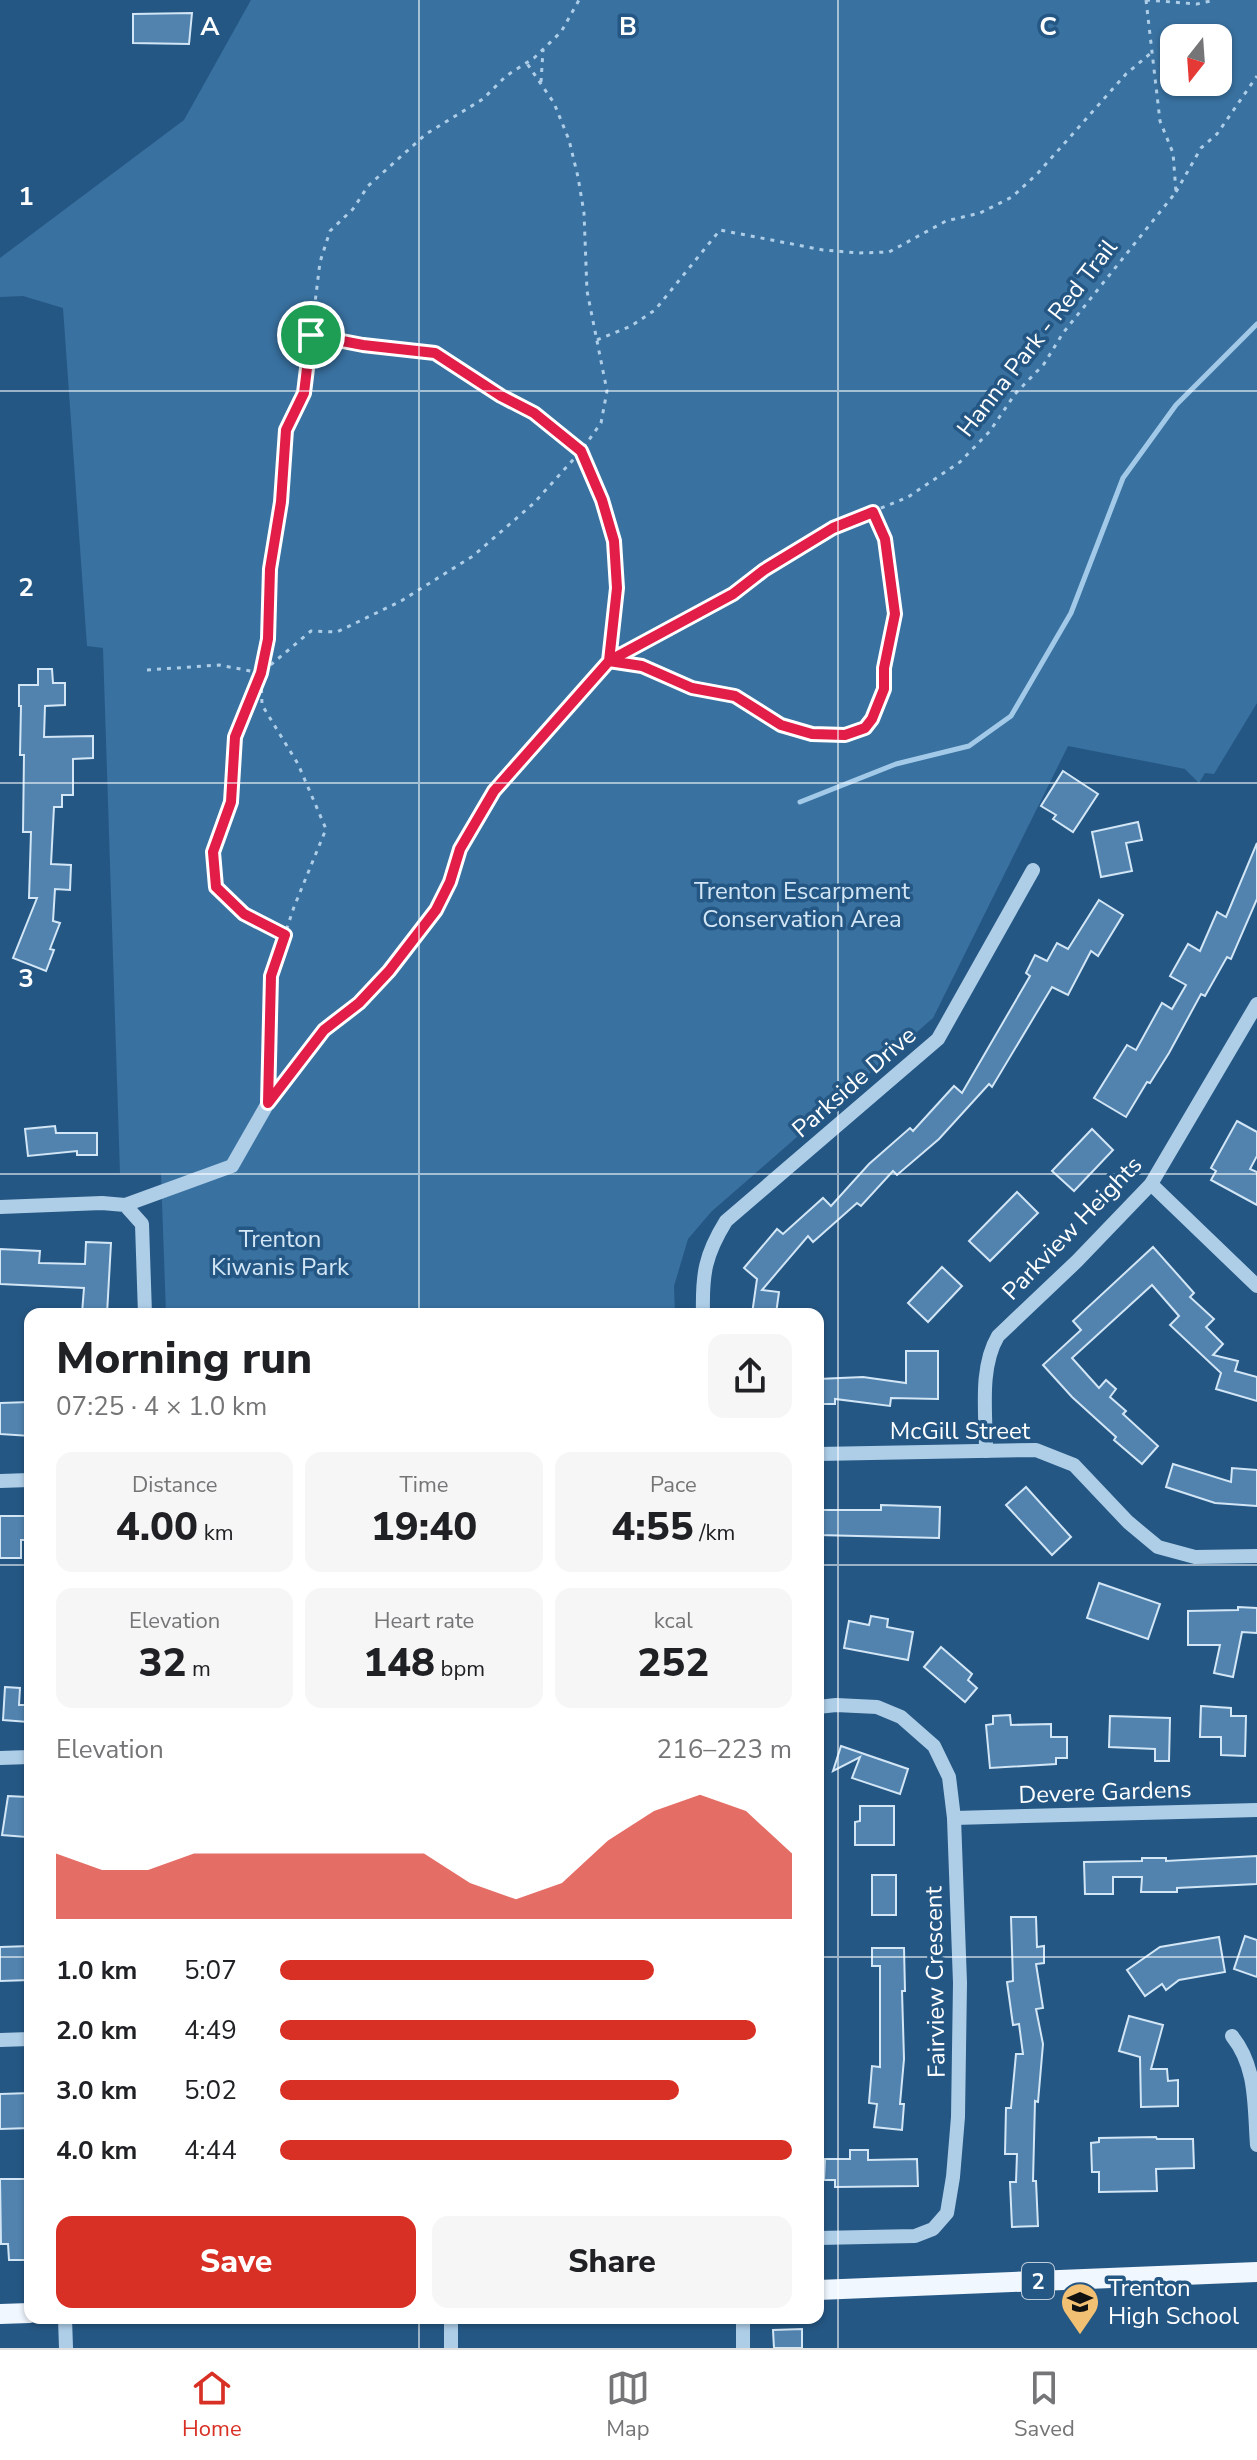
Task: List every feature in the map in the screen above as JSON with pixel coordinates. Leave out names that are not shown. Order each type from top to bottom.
[{"type":"main road","name":"2","points":[[824,2290],[1257,2272]]},
{"type":"main road","points":[[0,2314],[24,2313]]},
{"type":"street","name":"Parkside Drive","points":[[703,1308],[702,1277],[710,1247],[726,1221],[938,1039],[1033,870]]},
{"type":"street","name":"Parkview Heights","points":[[986,1451],[987,1373],[990,1350],[998,1336],[1077,1261],[1151,1184],[1257,1004]]},
{"type":"street","points":[[0,1207],[125,1205],[232,1166],[268,1103]]},
{"type":"street","points":[[1151,1184],[1257,1286]]},
{"type":"street","points":[[125,1205],[142,1224],[145,1308]]},
{"type":"street","name":"McGill Street","points":[[824,1454],[1036,1450],[1074,1465],[1128,1522],[1158,1547],[1195,1557],[1257,1556]]},
{"type":"street","points":[[0,1481],[24,1480]]},
{"type":"street","name":"Fairview Crescent","points":[[824,1706],[877,1707],[901,1717],[934,1746],[949,1777],[954,1818],[960,1998],[958,2117],[947,2213],[933,2229],[915,2236],[824,2238]]},
{"type":"street","points":[[0,1758],[24,1757]]},
{"type":"street","name":"Devere Gardens","points":[[954,1818],[1257,1810]]},
{"type":"street","points":[[1232,2036],[1252,2066],[1257,2145]]},
{"type":"street","points":[[0,2040],[24,2039]]},
{"type":"street","points":[[65,2324],[66,2348]]},
{"type":"street","points":[[451,2324],[451,2348]]},
{"type":"street","points":[[743,2324],[743,2348]]},
{"type":"path","points":[[285,935],[244,914],[216,887],[213,852],[231,802],[235,737],[261,673],[268,639],[270,569],[281,502],[286,430],[304,393],[320,262],[330,231],[353,209],[368,186],[426,134],[483,99],[506,76],[543,49],[561,32],[579,0]]},
{"type":"path","points":[[1176,192],[1173,153],[1160,121],[1146,0],[1197,4],[1215,0]]},
{"type":"path","points":[[541,82],[543,49]]},
{"type":"path","points":[[597,340],[631,326],[655,310],[720,230],[823,250],[889,252],[946,221],[980,213],[1012,197],[1038,173],[1126,74],[1151,53]]},
{"type":"path","points":[[261,673],[311,631],[337,632],[401,601],[473,556],[534,503],[581,451],[601,423],[607,391],[587,291],[584,213],[578,177],[569,140],[554,103],[526,62]]},
{"type":"path","name":"Hanna Park - Red Trail","points":[[268,1103],[324,1030],[359,1003],[389,971],[436,910],[450,882],[460,849],[494,791],[609,661],[733,594],[764,570],[833,528],[908,497],[960,462],[990,431],[1015,394],[1044,364],[1063,333],[1176,192],[1201,148],[1217,134],[1257,76]]},
{"type":"path","points":[[311,335],[363,345],[435,353],[501,396],[534,413],[581,451],[602,500],[614,541],[617,588],[609,661],[642,666],[692,688],[735,696],[781,725],[812,734],[845,735],[865,728],[872,719],[884,689],[884,668],[895,614],[885,539],[873,512]]},
{"type":"path","points":[[147,670],[219,665],[261,673]]},
{"type":"path","points":[[261,673],[262,705],[298,764],[326,829],[271,976],[268,1103]]},
{"type":"green space","points":[[251,0],[1257,0],[1257,703],[1214,774],[1205,773],[1199,783],[1185,769],[1068,746],[933,1018],[711,1212],[688,1239],[674,1286],[675,1308],[166,1308],[161,1173],[120,1173],[103,648],[87,646],[63,308],[23,296],[0,297],[0,258],[184,120]]},
{"type":"building","points":[[192,13],[189,44],[133,43],[133,14]]},
{"type":"building","points":[[38,669],[52,669],[53,683],[65,683],[65,705],[45,706],[44,737],[93,736],[93,758],[73,759],[73,795],[62,795],[62,807],[54,807],[51,864],[71,865],[70,890],[55,889],[53,921],[60,923],[46,971],[13,958],[37,898],[29,898],[31,832],[23,832],[24,755],[20,755],[19,685],[38,685]]},
{"type":"building","points":[[1063,771],[1098,794],[1073,832],[1053,819],[1056,815],[1041,806]]},
{"type":"building","points":[[1138,822],[1142,840],[1126,843],[1132,871],[1101,877],[1092,832]]},
{"type":"building","points":[[1257,843],[1257,899],[1231,959],[1227,957],[1205,996],[1201,994],[1169,1053],[1126,1117],[1094,1098],[1127,1045],[1136,1050],[1162,1003],[1172,1009],[1186,985],[1170,976],[1188,944],[1200,951],[1217,912],[1226,917]]},
{"type":"building","points":[[1099,900],[1123,915],[1098,956],[1091,951],[1068,995],[1052,987],[992,1087],[989,1084],[939,1139],[897,1175],[893,1171],[861,1206],[857,1203],[813,1242],[808,1236],[762,1290],[779,1292],[777,1308],[753,1308],[757,1279],[744,1268],[777,1229],[783,1234],[823,1198],[831,1206],[869,1164],[910,1128],[913,1131],[954,1086],[962,1093],[1030,976],[1026,973],[1035,955],[1047,961],[1057,943],[1068,949]]},
{"type":"building","points":[[1237,1121],[1257,1132],[1257,1156],[1250,1169],[1257,1172],[1257,1205],[1211,1180],[1216,1171],[1211,1168]]},
{"type":"building","points":[[55,1126],[56,1133],[97,1133],[97,1155],[77,1155],[77,1151],[28,1156],[25,1129]]},
{"type":"building","points":[[1092,1129],[1113,1150],[1074,1191],[1052,1171]]},
{"type":"building","points":[[1017,1192],[1038,1213],[990,1261],[969,1241]]},
{"type":"building","points":[[86,1242],[111,1243],[107,1308],[82,1308],[84,1288],[0,1284],[0,1249],[40,1251],[39,1263],[85,1264]]},
{"type":"building","points":[[1153,1247],[1194,1293],[1190,1297],[1214,1319],[1206,1327],[1223,1344],[1213,1355],[1238,1361],[1235,1371],[1257,1377],[1257,1401],[1216,1389],[1221,1373],[1170,1325],[1179,1316],[1152,1285],[1072,1358],[1099,1388],[1106,1380],[1116,1389],[1110,1397],[1126,1411],[1123,1414],[1158,1446],[1142,1464],[1114,1440],[1116,1437],[1072,1397],[1043,1365],[1081,1330],[1073,1321]]},
{"type":"building","points":[[942,1267],[962,1286],[928,1322],[908,1303]]},
{"type":"building","points":[[906,1351],[938,1351],[938,1399],[891,1398],[890,1406],[835,1399],[835,1404],[824,1404],[824,1379],[863,1377],[906,1383]]},
{"type":"building","points":[[24,1402],[24,1436],[0,1434],[0,1403]]},
{"type":"building","points":[[1173,1464],[1231,1482],[1232,1468],[1257,1470],[1257,1506],[1215,1503],[1166,1487]]},
{"type":"building","points":[[1026,1487],[1071,1537],[1052,1555],[1006,1505]]},
{"type":"building","points":[[881,1505],[940,1507],[939,1538],[824,1535],[824,1510],[881,1510]]},
{"type":"building","points":[[0,1516],[24,1516],[21,1558],[0,1558]]},
{"type":"building","points":[[1099,1583],[1160,1604],[1148,1639],[1087,1618]]},
{"type":"building","points":[[1238,1607],[1257,1608],[1257,1633],[1242,1632],[1233,1677],[1214,1673],[1220,1645],[1188,1645],[1188,1611],[1238,1610]]},
{"type":"building","points":[[871,1616],[888,1619],[887,1627],[913,1632],[908,1660],[844,1648],[849,1621],[869,1625]]},
{"type":"building","points":[[941,1647],[972,1674],[968,1680],[977,1688],[965,1702],[924,1667]]},
{"type":"building","points":[[5,1687],[20,1688],[19,1705],[24,1705],[24,1722],[3,1720]]},
{"type":"building","points":[[1201,1706],[1231,1708],[1231,1716],[1246,1716],[1245,1756],[1221,1755],[1221,1737],[1200,1737]]},
{"type":"building","points":[[1010,1715],[1011,1725],[1051,1724],[1051,1737],[1067,1737],[1067,1758],[1056,1758],[1056,1764],[990,1768],[986,1725],[993,1724],[993,1716]]},
{"type":"building","points":[[1110,1716],[1170,1718],[1169,1761],[1155,1761],[1155,1749],[1109,1747]]},
{"type":"building","points":[[841,1746],[908,1769],[900,1794],[852,1778],[860,1757],[833,1771]]},
{"type":"building","points":[[8,1796],[24,1797],[24,1837],[2,1835]]},
{"type":"building","points":[[860,1806],[894,1806],[894,1845],[855,1845],[855,1822],[860,1821]]},
{"type":"building","points":[[1257,1856],[1257,1884],[1177,1888],[1177,1892],[1141,1892],[1142,1877],[1113,1877],[1113,1894],[1085,1894],[1084,1862]]},
{"type":"building","points":[[872,1875],[896,1875],[896,1915],[872,1915]]},
{"type":"building","points":[[1011,1917],[1036,1917],[1037,1947],[1044,1946],[1044,1963],[1036,1964],[1043,2008],[1036,2009],[1043,2044],[1038,2102],[1035,2101],[1033,2181],[1036,2181],[1038,2226],[1012,2227],[1010,2182],[1016,2182],[1017,2154],[1005,2154],[1006,2108],[1011,2108],[1016,2054],[1023,2054],[1019,2024],[1013,2025],[1007,1982],[1013,1981]]},
{"type":"building","points":[[1245,1936],[1257,1940],[1257,1977],[1234,1969]]},
{"type":"building","points":[[1219,1937],[1225,1972],[1179,1980],[1166,1990],[1162,1984],[1145,1996],[1127,1970],[1160,1947]]},
{"type":"building","points":[[24,1946],[24,1980],[0,1981],[0,1947]]},
{"type":"building","points":[[872,1948],[904,1948],[902,2130],[874,2127],[877,2104],[869,2103],[872,2066],[880,2067],[880,1966],[872,1966]]},
{"type":"building","points":[[1129,2016],[1163,2025],[1151,2069],[1167,2069],[1168,2081],[1178,2080],[1178,2106],[1141,2107],[1140,2057],[1119,2051]]},
{"type":"building","points":[[24,2093],[24,2128],[0,2129],[0,2094]]},
{"type":"building","points":[[1099,2138],[1193,2139],[1194,2168],[1156,2169],[1157,2191],[1099,2192],[1099,2172],[1092,2172],[1091,2143],[1099,2142]]},
{"type":"building","points":[[850,2150],[868,2150],[868,2160],[917,2159],[918,2186],[835,2187],[835,2180],[824,2180],[825,2159],[850,2159]]},
{"type":"building","points":[[0,2179],[24,2179],[24,2260],[9,2260],[8,2244],[1,2244]]},
{"type":"building","points":[[802,2329],[802,2348],[774,2348],[773,2330]]},
{"type":"waterway","points":[[800,802],[896,764],[969,746],[1011,716],[1071,613],[1123,478],[1176,405],[1257,324]]},
{"type":"place","name":"Trenton High School","points":[[1080,2336]]},
{"type":"route","points":[[311,335],[304,393],[286,430],[281,502],[270,569],[268,639],[261,673],[235,737],[231,802],[213,852],[216,887],[244,914],[285,935],[271,976],[268,1103],[324,1030],[359,1003],[389,971],[436,910],[450,882],[460,849],[494,791],[609,661],[733,594],[764,570],[833,528],[873,512],[885,539],[895,614],[884,668],[884,689],[872,719],[865,728],[845,735],[812,734],[781,725],[735,696],[692,688],[642,666],[609,661],[617,588],[614,541],[602,500],[581,451],[534,413],[501,396],[435,353],[363,345],[311,335]]},
{"type":"park label","name":"Trenton Escarpment Conservation Area","points":[[802,905]]},
{"type":"park label","name":"Trenton Kiwanis Park","points":[[280,1253]]}]
